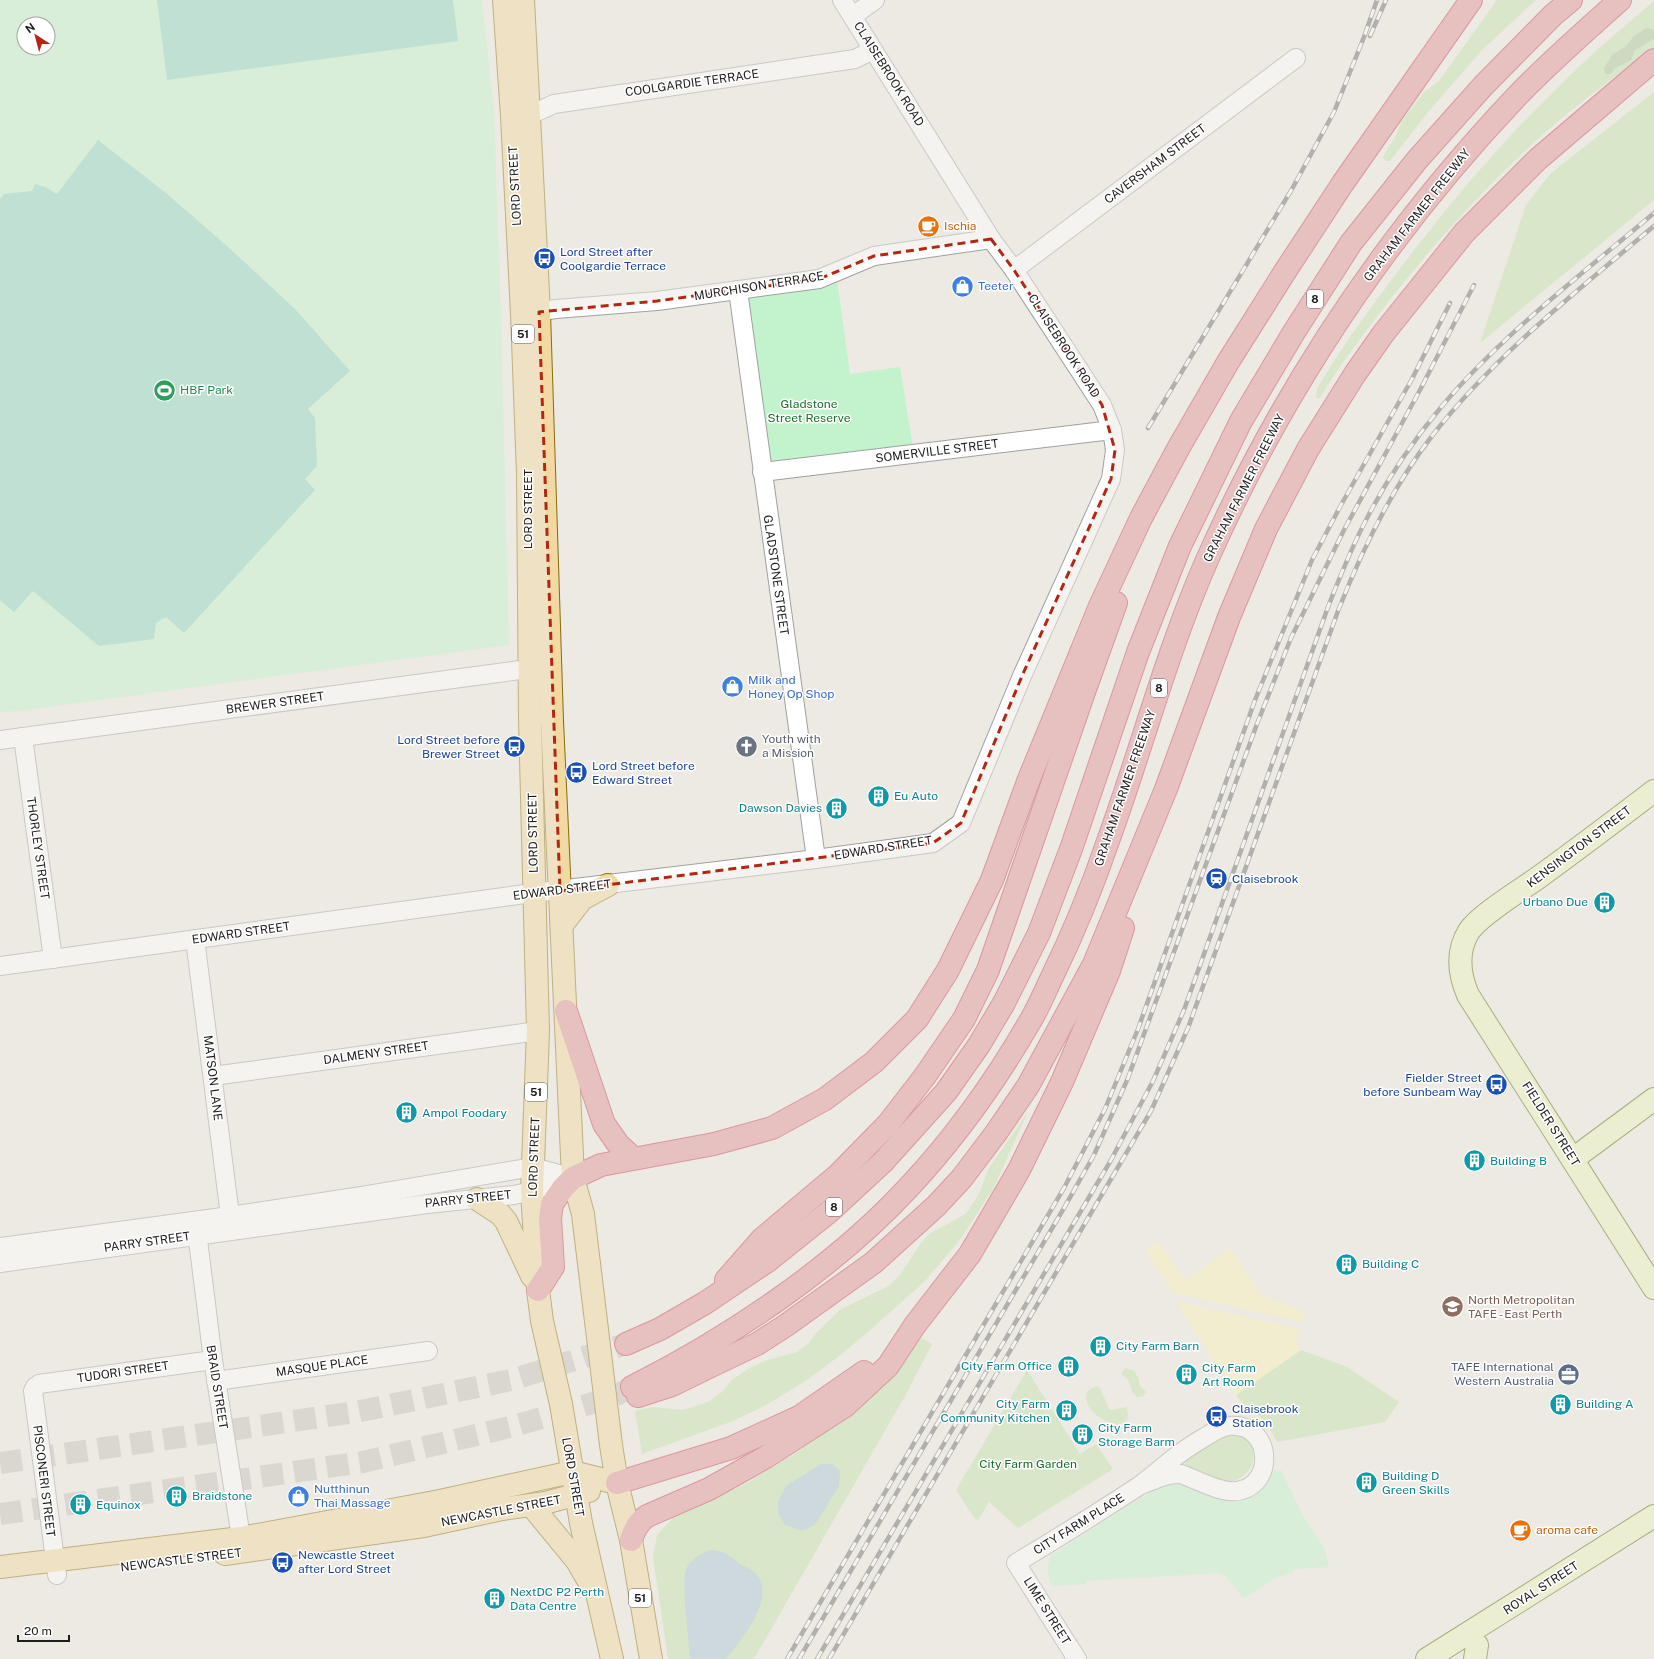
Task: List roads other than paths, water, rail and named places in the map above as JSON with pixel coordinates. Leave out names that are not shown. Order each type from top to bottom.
[{"type":"highway","points":[[1446,36],[1452,0]]},
{"type":"highway","points":[[538,1290],[553,1268],[550,1218],[552,1204],[563,1188],[573,1178],[601,1165],[714,1144],[772,1128],[825,1099],[874,1062],[917,1019],[948,970],[992,880],[1029,779],[1100,606],[1141,518],[1179,447],[1228,362],[1286,270],[1352,170],[1471,0]]},
{"type":"highway","name":"8","points":[[626,1344],[660,1329],[705,1303],[769,1260],[829,1212],[883,1162],[946,1092],[979,1045],[1004,1003],[1040,933],[1071,849],[1138,652],[1180,546],[1241,422],[1294,332],[1356,237],[1417,160],[1483,86],[1571,0]]},
{"type":"highway","name":"GRAHAM FARMER FREEWAY","points":[[1166,789],[1094,964],[1028,1086],[996,1133],[962,1178],[936,1206],[873,1263],[785,1326],[757,1344],[672,1384],[632,1392],[770,1305],[856,1238],[907,1190],[951,1138],[995,1078],[1034,1015],[1069,942],[1108,843],[1177,635],[1206,562],[1260,452],[1294,393],[1335,325],[1381,259],[1425,201],[1471,146],[1520,93],[1573,41],[1620,0]]},
{"type":"highway","points":[[631,1540],[636,1526],[647,1516],[709,1489],[766,1458],[844,1406],[888,1366],[915,1325],[970,1254],[1019,1170],[1062,1082],[1109,971],[1166,789],[1229,617],[1266,529],[1308,449],[1355,374],[1402,308],[1464,233],[1538,159],[1654,60]]},
{"type":"highway","points":[[705,1303],[762,1239],[838,1175],[888,1124],[926,1076],[964,1019],[988,970],[1084,692],[1124,583],[1179,447]]},
{"type":"highway","points":[[566,1011],[604,1124],[618,1144],[633,1158]]},
{"type":"highway","points":[[617,1483],[731,1448],[799,1417],[863,1373],[915,1325]]},
{"type":"main road","name":"LORD STREET","points":[[504,0],[521,115]]},
{"type":"main road","name":"LORD STREET","points":[[523,0],[521,115],[530,313],[540,667],[534,894],[538,1031],[532,1191],[538,1290],[542,1321],[561,1404],[575,1495],[612,1659]]},
{"type":"main road","name":"LORD STREET","points":[[540,667],[560,891],[573,1178],[583,1214],[617,1483],[631,1540],[651,1659]]},
{"type":"main road","points":[[562,925],[582,899],[608,884]]},
{"type":"main road","points":[[477,1199],[500,1214],[506,1221],[538,1290]]},
{"type":"main road","name":"NEWCASTLE STREET","points":[[242,1545],[572,1472],[617,1483]]},
{"type":"main road","name":"NEWCASTLE STREET","points":[[0,1567],[56,1567],[242,1545],[424,1526],[502,1509],[531,1505],[575,1495],[617,1483]]},
{"type":"main road","points":[[531,1505],[577,1561],[597,1593]]},
{"type":"main road","name":"NEWCASTLE STREET","points":[[0,1582],[56,1567]]},
{"type":"street","name":"CLAISEBROOK ROAD","points":[[842,0],[991,239],[1014,270],[1102,405],[1112,430],[1115,450],[1111,479],[1022,676]]},
{"type":"street","points":[[853,16],[874,0]]},
{"type":"street","name":"COOLGARDIE TERRACE","points":[[521,115],[554,104],[855,59],[873,50]]},
{"type":"street","name":"CAVERSHAM STREET","points":[[1014,270],[1296,58]]},
{"type":"street","name":"MURCHISON TERRACE","points":[[530,313],[657,301],[819,279],[874,256],[991,239]]},
{"type":"street","name":"GLADSTONE STREET","points":[[738,290],[816,859]]},
{"type":"street","name":"SOMERVILLE STREET","points":[[762,472],[1112,430]]},
{"type":"street","name":"BREWER STREET","points":[[0,740],[540,667]]},
{"type":"street","name":"EDWARD STREET","points":[[0,966],[608,884],[816,859],[933,843],[961,823],[1022,676]]},
{"type":"street","name":"THORLEY STREET","points":[[23,737],[53,959]]},
{"type":"street","name":"KENSINGTON STREET","points":[[1460,956],[1463,943],[1470,931],[1480,920],[1654,791]]},
{"type":"street","name":"MATSON LANE","points":[[195,939],[230,1216]]},
{"type":"street","name":"FIELDER STREET","points":[[1460,956],[1459,968],[1462,982],[1468,995],[1654,1288]]},
{"type":"street","name":"DALMENY STREET","points":[[213,1076],[538,1031]]},
{"type":"street","points":[[1573,1159],[1654,1099]]},
{"type":"street","name":"PARRY STREET","points":[[0,1263],[196,1228],[230,1216],[362,1196],[533,1167],[573,1178]]},
{"type":"street","name":"PARRY STREET","points":[[0,1247],[477,1199],[532,1191],[573,1178]]},
{"type":"street","name":"BRAID STREET","points":[[196,1228],[216,1381],[242,1545]]},
{"type":"street","name":"MASQUE PLACE","points":[[216,1381],[428,1351]]},
{"type":"street","name":"TUDORI STREET","points":[[35,1387],[39,1384],[213,1360]]},
{"type":"street","name":"PISCONERI STREET","points":[[35,1387],[33,1391],[56,1567]]},
{"type":"street","name":"CITY FARM PLACE","points":[[1016,1563],[1141,1485],[1189,1447],[1222,1427],[1234,1426],[1245,1428],[1258,1438],[1263,1448],[1265,1459],[1261,1475],[1244,1489],[1228,1491],[1175,1473],[1141,1485]]},
{"type":"street","name":"ROYAL STREET","points":[[1438,1658],[1654,1516]]},
{"type":"street","name":"ROYAL STREET","points":[[1438,1658],[1476,1652],[1654,1532]]},
{"type":"street","name":"LIME STREET","points":[[1016,1563],[1076,1659]]},
{"type":"water","points":[[821,1464],[832,1464],[840,1471],[839,1486],[815,1525],[802,1531],[785,1525],[778,1514],[778,1501],[786,1486]]},
{"type":"water","points":[[710,1550],[727,1554],[754,1572],[761,1583],[763,1594],[755,1618],[748,1630],[726,1659],[690,1659],[684,1586],[686,1569],[690,1562],[696,1557]]},
{"type":"tunnel","points":[[0,1463],[356,1412],[511,1380],[626,1344]]},
{"type":"tunnel","points":[[0,1514],[363,1462],[514,1426],[613,1397],[632,1387]]},
{"type":"railway","points":[[1148,428],[1292,189],[1334,112],[1377,0]]},
{"type":"railway","points":[[1370,36],[1386,0]]},
{"type":"railway","points":[[817,1659],[1111,1160],[1153,1081],[1184,1010],[1328,607],[1354,544],[1381,493],[1420,434],[1466,379],[1544,305],[1654,213]]},
{"type":"railway","points":[[829,1659],[1151,1111],[1188,1028],[1338,611],[1367,543],[1403,477],[1432,436],[1456,406],[1482,378],[1537,325],[1654,226]]},
{"type":"railway","points":[[799,1659],[1094,1155],[1128,1078],[1257,724],[1291,638],[1344,530],[1420,390],[1474,285]]},
{"type":"railway","points":[[787,1659],[1064,1188],[1105,1109],[1138,1029],[1255,700],[1312,560],[1341,505],[1412,379],[1450,303]]},
{"type":"place","name":"Ischia","points":[[929,226]]},
{"type":"place","name":"Lord Street after Coolgardie Terrace","points":[[545,259]]},
{"type":"place","name":"Teeter","points":[[963,286]]},
{"type":"place","name":"HBF Park","points":[[164,390]]},
{"type":"place","name":"Milk and Honey Op Shop","points":[[732,687]]},
{"type":"place","name":"Youth with a Mission","points":[[747,746]]},
{"type":"place","name":"Lord Street before Brewer Street","points":[[515,747]]},
{"type":"place","name":"Lord Street before Edward Street","points":[[576,773]]},
{"type":"place","name":"Eu Auto","points":[[879,796]]},
{"type":"place","name":"Dawson Davies","points":[[837,808]]},
{"type":"place","name":"Claisebrook","points":[[1217,879]]},
{"type":"place","name":"Urbano Due","points":[[1604,902]]},
{"type":"place","name":"Fielder Street before Sunbeam Way","points":[[1497,1085]]},
{"type":"place","name":"Ampol Foodary","points":[[406,1113]]},
{"type":"place","name":"Building B","points":[[1474,1161]]},
{"type":"place","name":"Building C","points":[[1347,1264]]},
{"type":"place","name":"North Metropolitan TAFE - East Perth","points":[[1453,1307]]},
{"type":"place","name":"City Farm Barn","points":[[1100,1346]]},
{"type":"place","name":"City Farm Office","points":[[1068,1366]]},
{"type":"place","name":"TAFE International Western Australia","points":[[1569,1374]]},
{"type":"place","name":"City Farm Art Room","points":[[1187,1375]]},
{"type":"place","name":"Building A","points":[[1561,1404]]},
{"type":"place","name":"City Farm Community Kitchen","points":[[1066,1411]]},
{"type":"place","name":"Claisebrook Station","points":[[1217,1416]]},
{"type":"place","name":"City Farm Storage Barm","points":[[1082,1435]]},
{"type":"place","name":"Building D Green Skills","points":[[1366,1483]]},
{"type":"place","name":"Braidstone","points":[[177,1496]]},
{"type":"place","name":"Nutthinun Thai Massage","points":[[299,1496]]},
{"type":"place","name":"Equinox","points":[[80,1505]]},
{"type":"place","name":"aroma cafe","points":[[1521,1530]]},
{"type":"place","name":"Newcastle Street after Lord Street","points":[[283,1562]]},
{"type":"place","name":"NextDC P2 Perth Data Centre","points":[[494,1599]]},
{"type":"park label","name":"Gladstone Street Reserve","points":[[809,411]]},
{"type":"park label","name":"City Farm Garden","points":[[1028,1464]]}]
